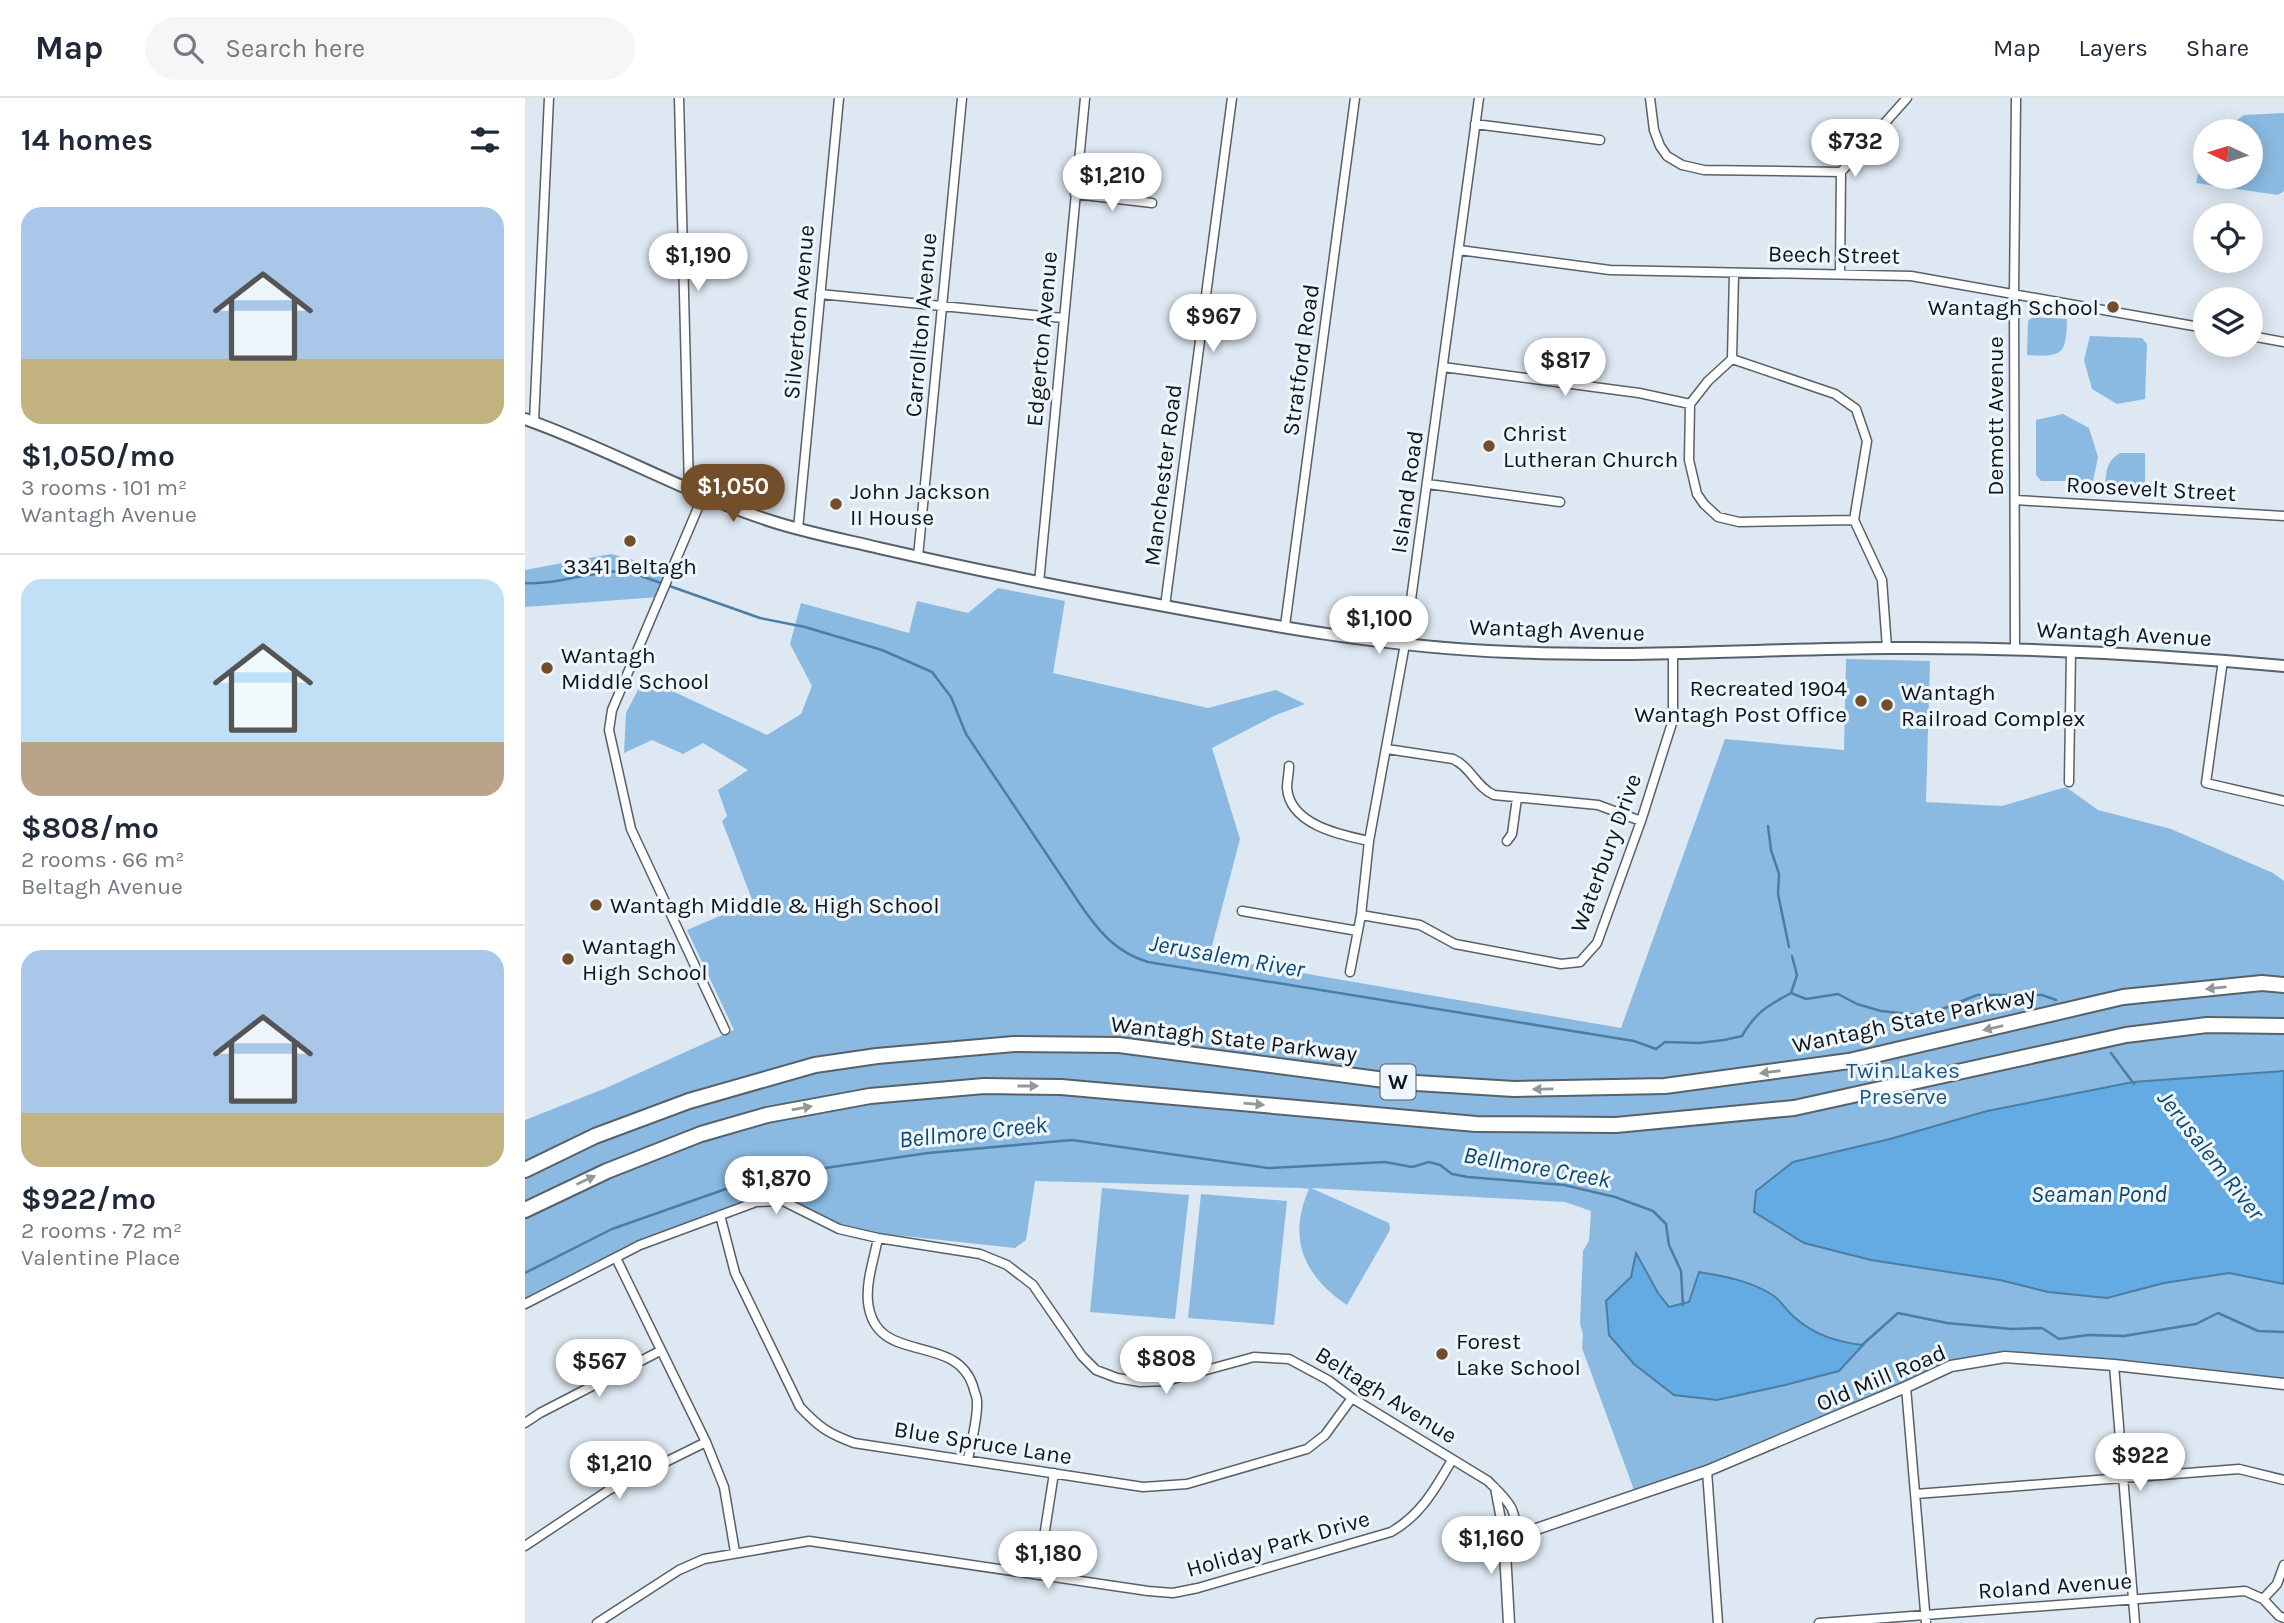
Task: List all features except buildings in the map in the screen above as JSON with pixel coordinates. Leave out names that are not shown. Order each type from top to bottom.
[{"type":"highway","name":"Wantagh State Parkway","points":[[525,1170],[595,1136],[689,1101],[815,1065],[877,1056],[1014,1044],[1119,1045],[1400,1082],[1514,1089],[1665,1086],[1849,1061],[2123,997],[2262,983],[2284,985]]},
{"type":"highway","name":"W","points":[[525,1210],[607,1171],[701,1134],[767,1115],[870,1096],[984,1086],[1061,1087],[1476,1124],[1616,1125],[1794,1108],[2126,1035],[2207,1025],[2284,1026]]},
{"type":"main road","name":"Wantagh Avenue","points":[[530,420],[703,496],[797,529],[1039,583],[1405,644],[1509,652],[1673,654],[1887,648],[2015,649],[2223,660],[2284,666]]},
{"type":"street","points":[[530,420],[549,98]]},
{"type":"street","points":[[678,98],[689,489]]},
{"type":"street","name":"Silverton Avenue","points":[[797,529],[839,98]]},
{"type":"street","name":"Carrollton Avenue","points":[[918,557],[962,98]]},
{"type":"street","name":"Edgerton Avenue","points":[[1039,583],[1084,98]]},
{"type":"street","name":"Manchester Road","points":[[1165,606],[1232,98]]},
{"type":"street","name":"Stratford Road","points":[[1285,626],[1355,98]]},
{"type":"street","name":"Island Road","points":[[1350,972],[1361,915],[1369,841],[1405,644],[1479,98]]},
{"type":"street","points":[[1650,98],[1654,130],[1660,146],[1667,156],[1682,165],[1704,170],[1841,172]]},
{"type":"street","points":[[1840,274],[1841,172],[1906,98]]},
{"type":"street","name":"Demott Avenue","points":[[2015,649],[2016,98]]},
{"type":"street","points":[[1475,124],[1600,139]]},
{"type":"street","points":[[1075,194],[1152,202]]},
{"type":"street","name":"Beech Street","points":[[1459,250],[1610,270],[1911,276],[2193,326]]},
{"type":"street","points":[[1734,273],[1732,359],[1707,381],[1690,404],[1689,460],[1697,494],[1718,517],[1739,522],[1854,520]]},
{"type":"street","points":[[820,294],[1063,318]]},
{"type":"street","points":[[2263,338],[2284,342]]},
{"type":"street","points":[[1732,359],[1835,394],[1856,409],[1867,441],[1854,520],[1882,580],[1887,648]]},
{"type":"street","points":[[1443,367],[1639,393],[1690,404]]},
{"type":"street","points":[[1428,484],[1560,502]]},
{"type":"street","points":[[703,496],[612,710],[609,730],[631,829],[725,1030]]},
{"type":"street","name":"Roosevelt Street","points":[[2015,500],[2284,516]]},
{"type":"street","points":[[2069,782],[2071,651]]},
{"type":"street","name":"Waterbury Drive","points":[[1361,915],[1420,925],[1455,944],[1561,964],[1580,962],[1597,943],[1641,821],[1673,720],[1673,654]]},
{"type":"street","points":[[2223,660],[2206,783],[2284,801]]},
{"type":"street","points":[[1387,749],[1453,759],[1467,768],[1488,792],[1517,798],[1598,805],[1641,821]]},
{"type":"street","points":[[1289,766],[1287,788],[1290,802],[1297,811],[1336,834],[1369,841]]},
{"type":"street","points":[[1507,841],[1512,834],[1517,798]]},
{"type":"street","points":[[1242,911],[1358,930]]},
{"type":"street","name":"Beltagh Avenue","points":[[525,1304],[640,1245],[756,1202],[783,1202],[838,1229],[980,1254],[1007,1265],[1033,1285],[1082,1356],[1096,1370],[1117,1378],[1140,1382],[1166,1381],[1254,1357],[1280,1357],[1306,1367],[1452,1460],[1481,1475],[1495,1488]]},
{"type":"street","name":"Blue Spruce Lane","points":[[720,1215],[735,1273],[800,1406],[816,1424],[831,1435],[854,1443],[1143,1487],[1187,1484],[1307,1449],[1325,1435],[1352,1398]]},
{"type":"street","points":[[878,1238],[868,1285],[868,1304],[872,1316],[879,1331],[893,1342],[946,1355],[969,1375],[977,1401],[968,1460]]},
{"type":"street","points":[[616,1258],[706,1442],[724,1487],[735,1552]]},
{"type":"street","points":[[525,1423],[660,1351]]},
{"type":"street","name":"Old Mill Road","points":[[1510,1538],[1707,1471],[1951,1366],[2005,1357],[2114,1365],[2284,1384]]},
{"type":"street","points":[[2114,1365],[2135,1623]]},
{"type":"street","points":[[1906,1387],[1926,1619]]},
{"type":"street","points":[[525,1546],[609,1490],[706,1442]]},
{"type":"street","name":"Holiday Park Drive","points":[[597,1623],[678,1570],[704,1559],[809,1541],[1173,1593],[1391,1532],[1409,1521],[1420,1510],[1452,1460]]},
{"type":"street","points":[[1916,1493],[2239,1469],[2284,1480]]},
{"type":"street","points":[[1707,1471],[1718,1623]]},
{"type":"street","points":[[1038,1575],[1054,1473]]},
{"type":"street","points":[[1495,1488],[1503,1530],[1510,1538]]},
{"type":"street","points":[[1495,1488],[1507,1500],[1516,1527],[1505,1552],[1509,1623]]},
{"type":"street","points":[[2284,1565],[2277,1584],[2263,1599],[2284,1618]]},
{"type":"street","name":"Roland Avenue","points":[[1819,1623],[1926,1619],[2245,1591],[2263,1599]]},
{"type":"green space","points":[[2284,113],[2284,191],[2278,195],[2237,189],[2263,189],[2263,119],[2238,119],[2244,115]]},
{"type":"green space","points":[[2033,317],[2067,319],[2065,340],[2060,351],[2048,355],[2027,355],[2028,321]]},
{"type":"green space","points":[[2090,336],[2142,338],[2147,344],[2145,399],[2117,404],[2092,389],[2084,360]]},
{"type":"green space","points":[[2063,414],[2089,428],[2098,457],[2093,481],[2041,481],[2036,475],[2036,420]]},
{"type":"green space","points":[[2120,453],[2145,453],[2145,487],[2139,492],[2105,490],[2109,464]]},
{"type":"green space","points":[[611,554],[671,570],[659,597],[525,607],[525,570]]},
{"type":"green space","name":"Twin Lakes Preserve","points":[[998,588],[1065,601],[1053,673],[1208,708],[1276,690],[1305,704],[1276,715],[1212,748],[1240,839],[1209,957],[1621,1028],[1725,739],[1844,750],[1846,659],[1930,661],[1926,802],[2002,806],[2066,787],[2098,810],[2171,829],[2273,873],[2284,881],[2284,1380],[2099,1360],[1964,1360],[1675,1480],[1634,1490],[1582,1348],[1580,1323],[1583,1251],[1589,1241],[1591,1211],[1565,1202],[1311,1188],[1389,1223],[1390,1230],[1347,1305],[1320,1282],[1304,1255],[1300,1224],[1309,1189],[1035,1181],[1026,1240],[1015,1248],[839,1229],[783,1201],[756,1202],[640,1245],[525,1304],[525,1120],[606,1088],[734,1030],[687,930],[753,902],[722,821],[727,816],[718,790],[748,770],[703,743],[683,754],[652,740],[624,753],[626,713],[644,678],[767,735],[801,714],[812,686],[790,644],[801,603],[909,633],[917,601],[968,613]]},
{"type":"green space","points":[[1102,1188],[1189,1195],[1175,1319],[1090,1312]]},
{"type":"green space","points":[[1201,1194],[1287,1201],[1274,1325],[1188,1318]]},
{"type":"water","name":"Seaman Pond","points":[[2284,1071],[2284,1284],[2229,1273],[2164,1283],[2107,1298],[2048,1292],[2000,1280],[1871,1260],[1804,1243],[1754,1212],[1756,1191],[1793,1162],[1890,1139],[1987,1111],[2133,1082]]},
{"type":"water","points":[[1636,1253],[1669,1307],[1689,1302],[1699,1272],[1718,1275],[1763,1289],[1794,1317],[1818,1333],[1835,1340],[1863,1345],[1839,1371],[1717,1400],[1674,1395],[1634,1364],[1609,1335],[1606,1301],[1631,1277]]},
{"type":"waterway","name":"Jerusalem River","points":[[525,583],[627,571],[760,618],[805,627],[882,650],[932,672],[951,697],[966,734],[1091,919],[1119,948],[1148,962],[1634,1041],[1656,1049],[1665,1042],[1699,1043],[1742,1036],[1763,1010],[1791,993],[1806,999],[1838,994],[1857,1004],[1881,1011],[1909,1014],[1930,1014],[1977,995],[2042,995],[2056,1000]]},
{"type":"waterway","points":[[1768,826],[1771,850],[1779,874],[1778,894],[1789,947]]},
{"type":"waterway","points":[[1791,993],[1797,975],[1792,956]]},
{"type":"waterway","name":"Jerusalem River","points":[[2111,1053],[2134,1084]]},
{"type":"waterway","name":"Bellmore Creek","points":[[525,1273],[612,1229],[757,1178],[928,1153],[1072,1140],[1268,1168],[1385,1162],[1412,1167],[1429,1162],[1440,1165],[1452,1174],[1564,1185],[1615,1197],[1653,1211],[1666,1224],[1669,1245],[1681,1271],[1683,1305]]},
{"type":"waterway","name":"Bellmore Creek","points":[[1862,1345],[1898,1313],[1947,1323],[2012,1329],[2042,1328],[2059,1339],[2088,1335],[2124,1336],[2196,1324],[2218,1313],[2258,1331],[2284,1332]]},
{"type":"place","name":"Wantagh School","points":[[2113,307]]},
{"type":"place","name":"Christ Lutheran Church","points":[[1489,446]]},
{"type":"place","name":"John Jackson II House","points":[[836,504]]},
{"type":"place","name":"3341 Beltagh","points":[[630,541]]},
{"type":"place","name":"Wantagh Middle School","points":[[547,668]]},
{"type":"place","name":"Recreated 1904 Wantagh Post Office","points":[[1861,701]]},
{"type":"place","name":"Wantagh Railroad Complex","points":[[1887,705]]},
{"type":"place","name":"Wantagh Middle & High School","points":[[596,905]]},
{"type":"place","name":"Wantagh High School","points":[[568,959]]},
{"type":"place","name":"Forest Lake School","points":[[1442,1354]]}]
